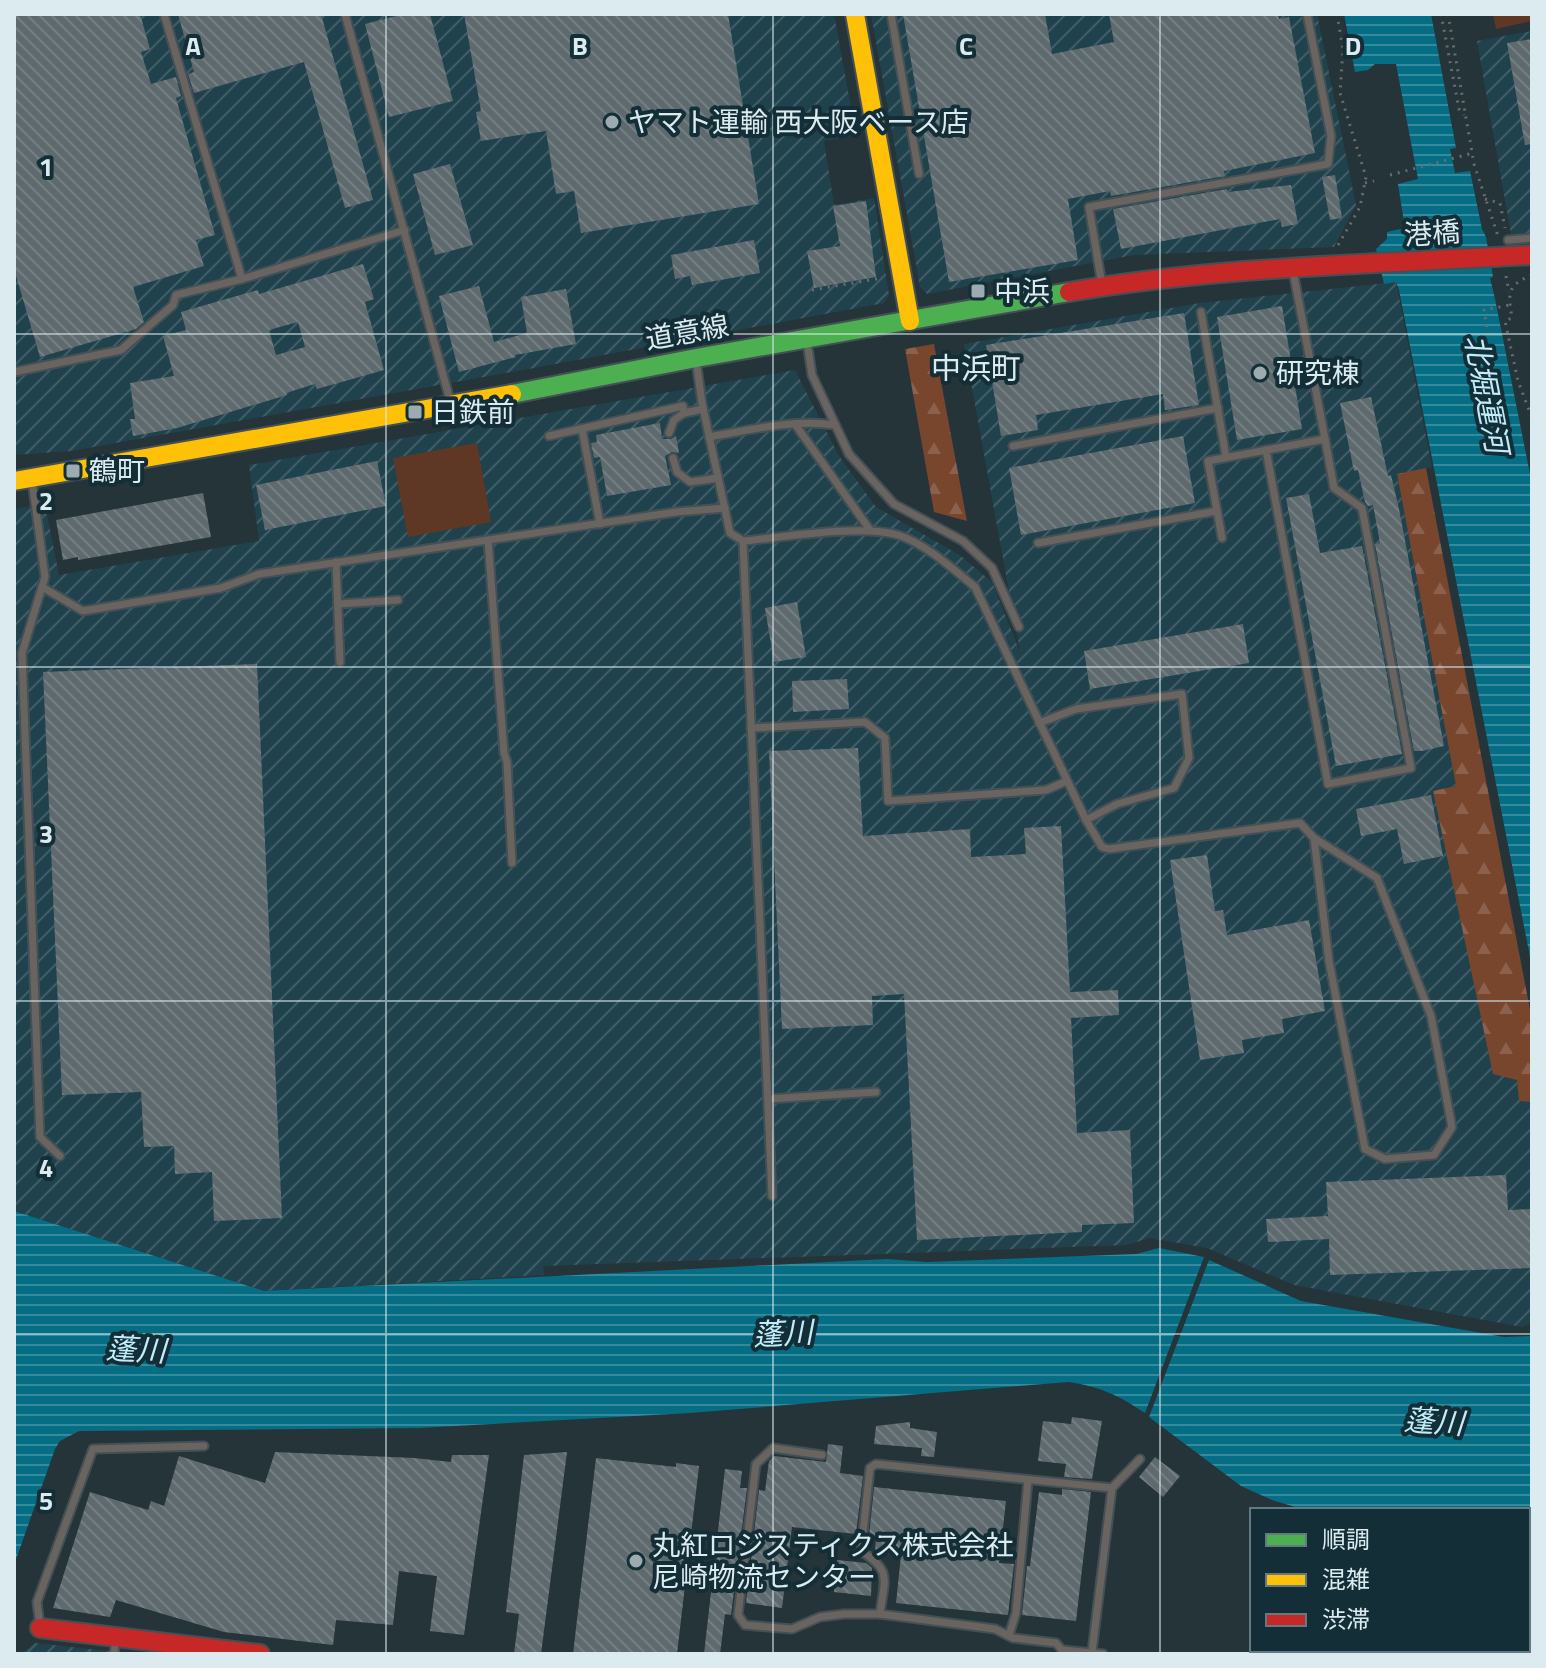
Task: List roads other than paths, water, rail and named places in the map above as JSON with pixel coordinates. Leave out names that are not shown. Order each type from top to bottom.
[{"type":"street","points":[[855,14],[910,321]]},
{"type":"street","points":[[1502,253],[1532,255]]},
{"type":"street","name":"港橋","points":[[1373,265],[1502,253]]},
{"type":"street","name":"道意線","points":[[23,480],[451,406],[696,358],[1102,287],[1161,278],[1373,265]]},
{"type":"street","points":[[40,1628],[116,1646],[260,1654]]},
{"type":"lane","points":[[164,14],[242,279]]},
{"type":"lane","points":[[345,14],[451,406]]},
{"type":"lane","points":[[891,14],[919,174]]},
{"type":"lane","points":[[1102,287],[1089,207],[1328,164],[1331,136],[1307,14]]},
{"type":"lane","points":[[14,372],[121,350],[173,305],[176,295],[242,279],[405,230]]},
{"type":"lane","points":[[1502,253],[1532,238]]},
{"type":"lane","points":[[1266,450],[1328,784],[1411,768],[1362,508],[1334,488],[1292,269]]},
{"type":"lane","points":[[1201,312],[1226,457]]},
{"type":"lane","points":[[807,339],[812,375],[849,454],[894,504],[963,541],[992,568],[1019,627]]},
{"type":"lane","points":[[696,358],[703,409],[730,533],[743,541],[870,530],[900,536],[942,561],[975,587],[1098,844],[1109,849],[1300,823],[1314,838],[1377,878],[1431,1016],[1452,1127],[1434,1155],[1385,1159],[1365,1149],[1329,961],[1314,838]]},
{"type":"lane","points":[[549,436],[683,406],[684,413]]},
{"type":"lane","points":[[1013,446],[1218,408]]},
{"type":"lane","points":[[669,433],[674,420],[684,413],[703,409]]},
{"type":"lane","points":[[709,437],[795,424],[835,425]]},
{"type":"lane","points":[[795,424],[870,530]]},
{"type":"lane","points":[[582,429],[600,524]]},
{"type":"lane","points":[[1222,538],[1208,461],[1325,439]]},
{"type":"lane","points":[[673,458],[677,472],[690,482],[718,478]]},
{"type":"lane","points":[[23,480],[45,577],[22,653],[40,1137],[60,1156]]},
{"type":"lane","points":[[42,587],[83,611],[221,588],[259,574],[676,512],[725,508]]},
{"type":"lane","points":[[1038,543],[1217,511]]},
{"type":"lane","points":[[488,540],[507,762],[512,863]]},
{"type":"lane","points":[[743,541],[772,1196]]},
{"type":"lane","points":[[336,562],[340,662]]},
{"type":"lane","points":[[339,604],[398,600]]},
{"type":"lane","points":[[1039,723],[1076,709],[1182,694],[1189,758],[1174,788],[1117,804],[1086,820]]},
{"type":"lane","points":[[751,728],[865,722],[885,738],[888,801],[1046,790],[1067,781]]},
{"type":"lane","points":[[768,1099],[876,1092]]},
{"type":"lane","points":[[40,1628],[37,1602],[93,1449],[204,1446]]},
{"type":"lane","points":[[822,1455],[773,1448],[756,1464],[738,1615],[745,1625],[792,1629],[820,1617],[880,1614],[995,1629],[1009,1635],[1056,1643],[1062,1650],[1103,1654]]},
{"type":"lane","points":[[1092,1652],[1112,1488],[1140,1459]]},
{"type":"lane","points":[[880,1614],[885,1572],[880,1563],[861,1551],[870,1468],[876,1464],[1112,1488]]},
{"type":"lane","points":[[1009,1635],[1016,1613],[1028,1480]]},
{"type":"water","name":"北堀運河","points":[[1344,14],[1431,14],[1456,148],[1450,149],[1455,173],[1470,171],[1486,237],[1493,277],[1490,278],[1532,484],[1532,967],[1399,290],[1396,282],[1384,284],[1376,249],[1387,239],[1387,232],[1405,228],[1398,184],[1418,179],[1396,64],[1375,64],[1368,70],[1355,72]]},
{"type":"water","name":"蓬川","points":[[14,1211],[264,1291],[887,1259],[927,1262],[1136,1254],[1159,1248],[1204,1257],[1145,1413],[1109,1393],[1068,1382],[690,1413],[419,1428],[79,1431],[60,1441],[55,1449],[14,1565]]},
{"type":"water","name":"蓬川","points":[[1209,1260],[1301,1301],[1504,1337],[1532,1336],[1532,1529],[1530,1508],[1298,1508],[1241,1486],[1149,1417]]},
{"type":"place","name":"ヤマト運輸 西大阪ベース店","points":[[612,122]]},
{"type":"place","name":"中浜","points":[[978,291]]},
{"type":"place","name":"研究棟","points":[[1260,373]]},
{"type":"place","name":"日鉄前","points":[[415,412]]},
{"type":"place","name":"鶴町","points":[[73,471]]},
{"type":"place","name":"丸紅ロジスティクス株式会社 尼崎物流センター","points":[[636,1561]]},
{"type":"district","name":"中浜町","points":[[976,369]]}]
